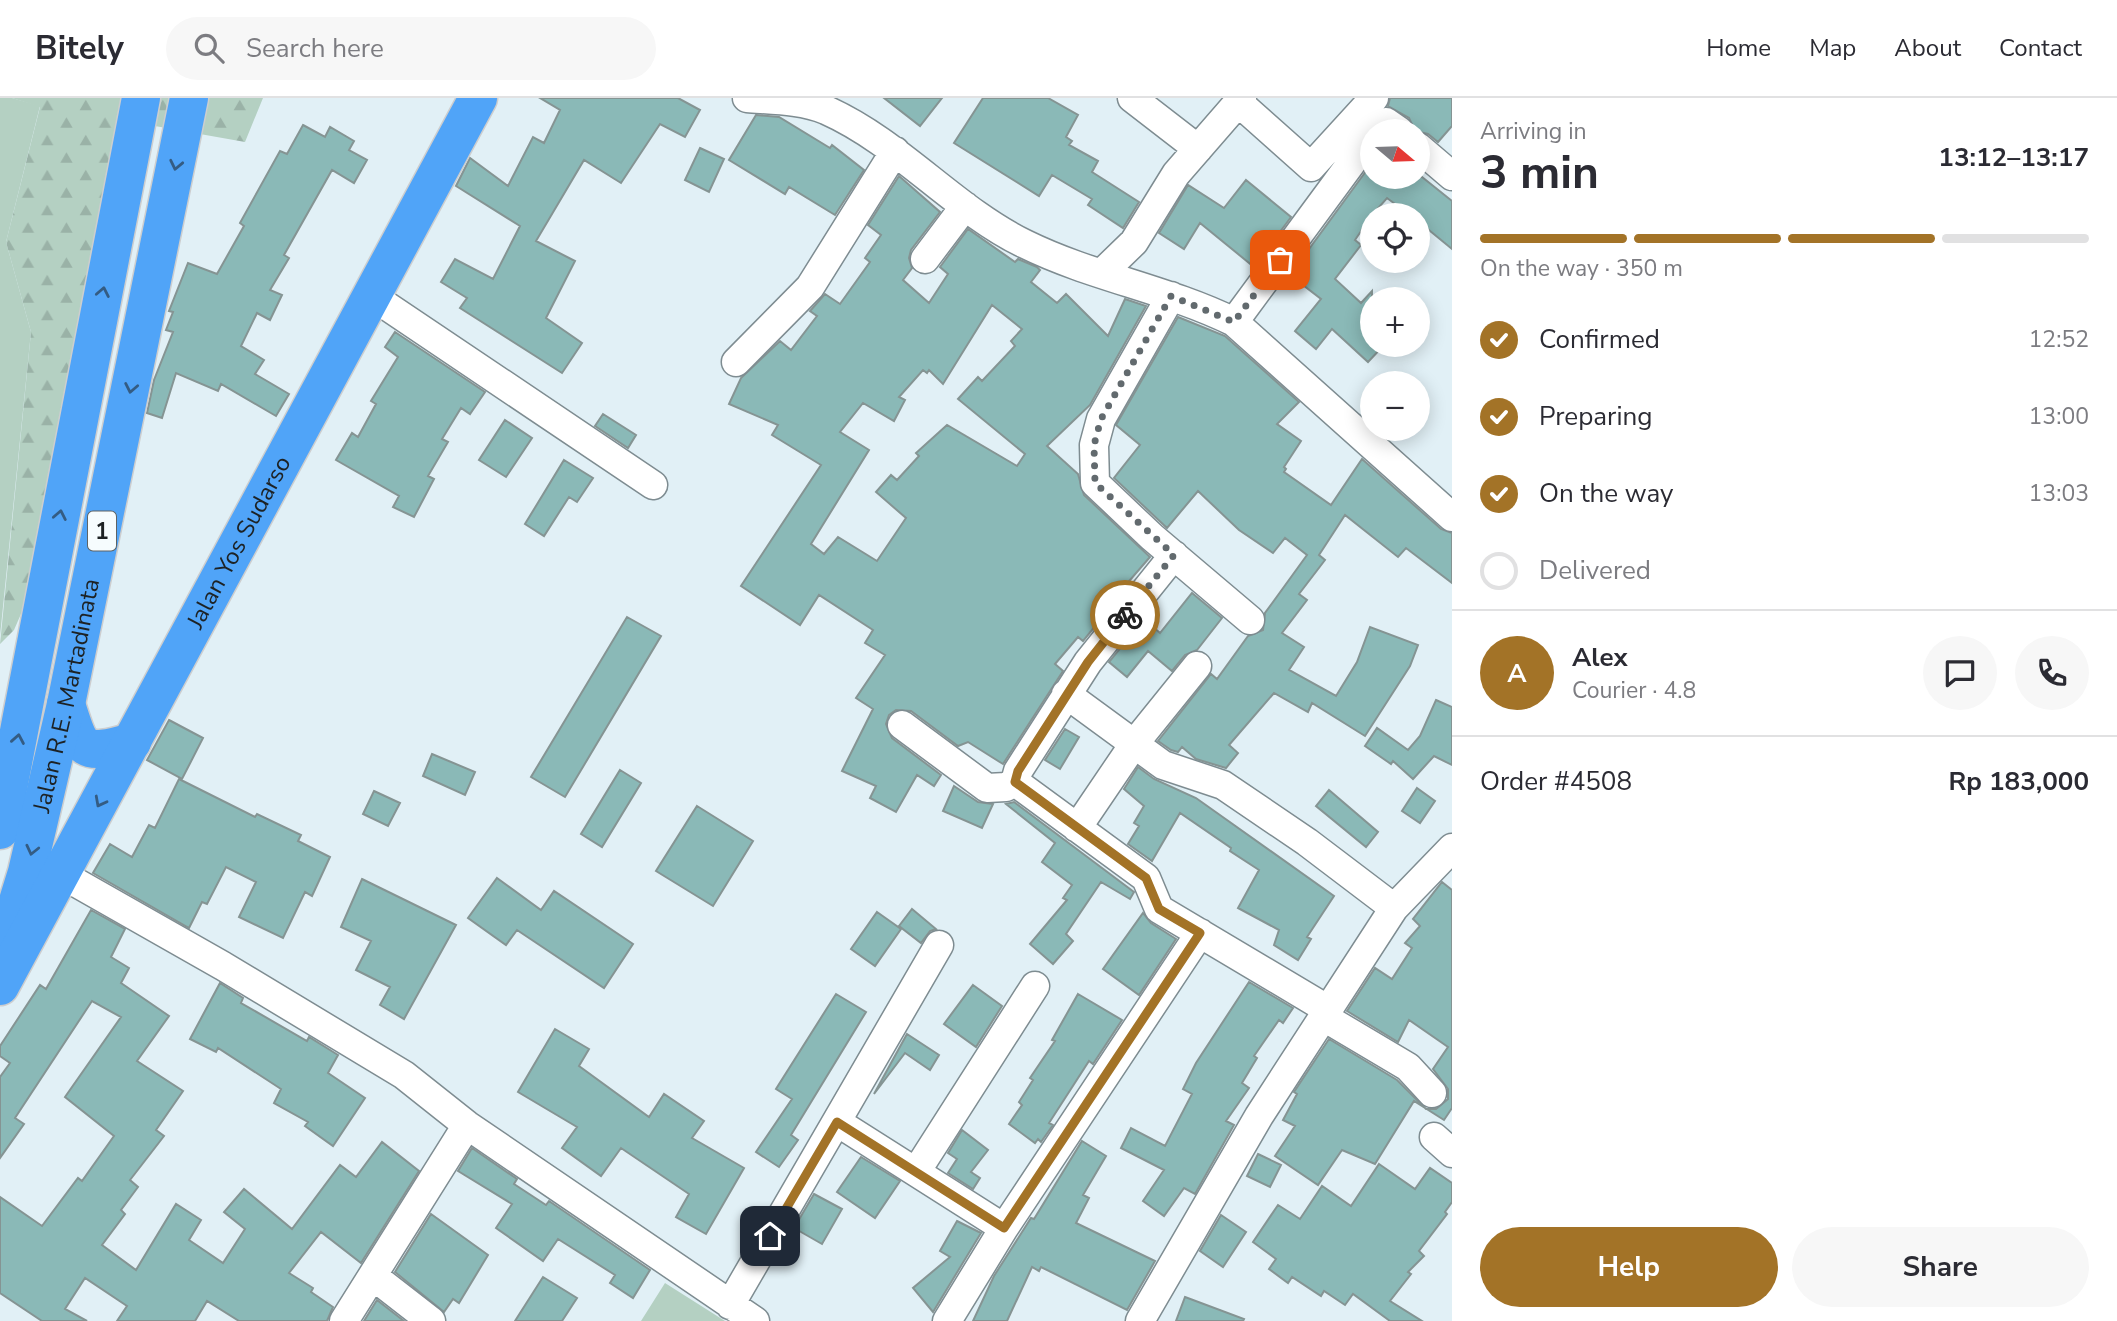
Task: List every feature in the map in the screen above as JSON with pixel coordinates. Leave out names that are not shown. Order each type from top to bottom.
[{"type":"highway","name":"Jalan R.E. Martadinata","points":[[0,830],[141,98]]},
{"type":"highway","name":"Jalan R.E. Martadinata","points":[[0,960],[27,873],[66,704],[189,98]]},
{"type":"highway","name":"Jalan Yos Sudarso","points":[[0,986],[478,98]]},
{"type":"highway","points":[[66,704],[76,737],[86,747],[101,751],[132,742]]},
{"type":"street","points":[[747,98],[800,103],[825,110],[895,151],[965,206],[1024,244],[1171,296],[1234,322],[1452,517]]},
{"type":"street","points":[[1132,98],[1198,149]]},
{"type":"street","points":[[1102,273],[1134,242],[1175,174],[1240,100],[1311,167],[1374,98]]},
{"type":"street","points":[[736,362],[810,287],[895,151]]},
{"type":"street","points":[[1234,322],[1360,151]]},
{"type":"street","points":[[1430,157],[1452,176]]},
{"type":"street","points":[[925,259],[965,206]]},
{"type":"street","points":[[372,296],[653,485]]},
{"type":"street","points":[[1171,296],[1101,419],[1094,445],[1095,483],[1250,620]]},
{"type":"street","points":[[902,725],[987,788],[1006,787],[1015,782],[1018,771],[1088,662],[1174,555]]},
{"type":"street","points":[[1077,828],[1134,744],[1198,666]]},
{"type":"street","points":[[1066,694],[1163,765],[1223,785],[1307,842],[1394,908]]},
{"type":"street","points":[[1015,782],[1146,878],[1159,909],[1408,1067],[1432,1093]]},
{"type":"street","points":[[1140,1321],[1259,1116],[1324,1013],[1394,908],[1452,848]]},
{"type":"street","points":[[61,874],[326,1027],[404,1076],[467,1125],[755,1321]]},
{"type":"street","points":[[947,1321],[1004,1228],[1200,933]]},
{"type":"street","points":[[730,1305],[939,945]]},
{"type":"street","points":[[916,1172],[1035,986]]},
{"type":"street","points":[[837,1122],[1004,1228]]},
{"type":"street","points":[[344,1321],[467,1125]]},
{"type":"street","points":[[373,1276],[431,1321]]},
{"type":"green space","points":[[0,98],[12,98],[40,106],[6,242],[31,332],[0,636]]},
{"type":"green space","points":[[12,98],[263,98],[245,142],[121,120],[24,607],[14,630],[0,644],[31,332],[6,242],[40,107]]},
{"type":"green space","points":[[665,1283],[725,1321],[641,1321]]},
{"type":"building","points":[[540,98],[678,98],[700,110],[685,137],[660,124],[621,183],[584,160],[536,241],[575,261],[546,318],[582,343],[562,373],[460,308],[467,298],[441,282],[455,259],[493,279],[520,226],[456,186],[470,158],[508,186],[533,137],[544,143],[560,110]]},
{"type":"building","points":[[884,98],[942,98],[920,126]]},
{"type":"building","points":[[983,98],[1048,98],[1078,115],[1066,137],[1072,141],[1069,145],[1098,161],[1092,172],[1139,202],[1123,228],[1088,205],[1092,199],[1052,175],[1039,196],[954,143]]},
{"type":"building","points":[[1390,98],[1452,98],[1452,126],[1438,142],[1430,136],[1430,119],[1409,119],[1388,106]]},
{"type":"building","points":[[756,115],[779,117],[830,148],[832,145],[864,170],[835,215],[789,187],[785,194],[729,160]]},
{"type":"building","points":[[303,125],[325,137],[330,127],[354,141],[349,150],[367,160],[354,183],[332,170],[284,255],[289,258],[270,290],[282,295],[270,320],[257,313],[241,346],[264,360],[255,374],[289,394],[276,416],[221,384],[218,391],[176,373],[162,418],[147,413],[154,380],[173,332],[166,330],[173,312],[169,311],[188,263],[217,274],[244,226],[240,223],[280,151],[287,154]]},
{"type":"building","points":[[700,148],[724,159],[709,192],[685,180]]},
{"type":"building","points":[[899,176],[940,212],[911,250],[909,258],[912,268],[903,280],[929,303],[948,274],[940,267],[968,229],[1015,262],[1018,259],[1037,267],[1040,270],[1031,282],[1057,303],[1066,294],[1108,336],[1125,299],[1146,306],[1090,405],[1047,446],[1078,474],[1084,495],[1150,557],[1117,595],[1119,597],[1083,641],[1078,637],[1055,664],[1063,671],[1003,764],[968,742],[958,746],[911,711],[896,710],[889,715],[886,724],[892,738],[941,775],[934,786],[917,775],[896,812],[870,798],[876,786],[842,771],[873,709],[856,698],[885,655],[865,643],[873,630],[819,595],[800,625],[741,586],[821,465],[772,435],[778,425],[729,404],[741,378],[780,341],[791,350],[817,316],[810,311],[825,294],[840,304],[870,262],[865,258],[881,235],[868,225]],"holes":[[[992,305],[1022,329],[1011,341],[1015,346],[982,381],[978,377],[958,399],[1025,454],[1017,466],[947,425],[916,453],[919,456],[897,480],[891,475],[876,492],[906,518],[877,561],[838,537],[824,554],[811,544],[869,450],[840,432],[863,403],[894,421],[905,400],[899,397],[923,370],[927,373],[929,370],[943,384]]]},
{"type":"building","points":[[1360,179],[1360,189],[1430,189],[1430,183],[1452,201],[1452,249],[1430,231],[1430,203],[1394,203],[1387,198],[1383,203],[1360,203],[1360,233],[1355,240],[1360,246],[1335,279],[1360,302],[1360,355],[1332,329],[1316,349],[1295,331],[1321,299],[1290,275]]},
{"type":"building","points":[[1246,180],[1291,217],[1254,267],[1200,223],[1184,249],[1159,233],[1188,185],[1224,208]]},
{"type":"building","points":[[1178,317],[1225,336],[1299,402],[1277,424],[1301,441],[1284,467],[1284,472],[1331,505],[1362,459],[1441,529],[1452,533],[1452,583],[1406,548],[1398,557],[1345,515],[1319,555],[1325,560],[1299,594],[1307,600],[1282,633],[1304,647],[1289,670],[1336,696],[1357,662],[1370,627],[1418,645],[1410,666],[1365,736],[1312,703],[1308,712],[1274,693],[1229,745],[1238,753],[1226,768],[1196,759],[1182,747],[1178,752],[1171,750],[1158,741],[1211,674],[1217,679],[1248,636],[1263,630],[1265,613],[1307,555],[1285,538],[1273,553],[1239,530],[1198,491],[1167,528],[1114,478],[1140,445],[1116,425]]},
{"type":"building","points":[[395,332],[485,392],[470,414],[461,408],[442,439],[448,442],[428,476],[434,479],[414,517],[393,507],[399,496],[336,460],[352,433],[358,437],[376,404],[371,401],[398,357],[385,347]]},
{"type":"building","points":[[603,414],[636,435],[628,448],[595,426]]},
{"type":"building","points":[[505,420],[532,438],[506,477],[479,460]]},
{"type":"building","points":[[564,460],[593,478],[577,502],[569,497],[544,536],[525,524]]},
{"type":"building","points":[[1192,593],[1222,618],[1197,650],[1185,655],[1172,671],[1148,651],[1127,677],[1109,662],[1144,619],[1160,633]]},
{"type":"building","points":[[627,617],[661,636],[565,797],[531,777]]},
{"type":"building","points":[[1436,700],[1452,707],[1452,765],[1434,756],[1413,779],[1393,761],[1391,764],[1365,746],[1377,728],[1408,750],[1420,736]]},
{"type":"building","points":[[169,720],[203,738],[182,779],[147,760]]},
{"type":"building","points":[[1065,729],[1079,737],[1060,769],[1045,760]]},
{"type":"building","points":[[432,754],[475,772],[465,795],[423,776]]},
{"type":"building","points":[[1138,767],[1154,779],[1196,798],[1334,896],[1307,937],[1311,939],[1298,960],[1274,945],[1279,930],[1238,908],[1259,870],[1180,813],[1152,861],[1128,844],[1139,826],[1134,823],[1144,806],[1124,789]]},
{"type":"building","points":[[620,770],[641,783],[602,847],[581,834]]},
{"type":"building","points":[[179,779],[255,817],[257,814],[301,835],[298,841],[330,857],[312,896],[305,892],[283,938],[239,917],[256,882],[226,867],[207,904],[202,902],[189,928],[93,873],[110,844],[132,857],[149,825],[155,828]]},
{"type":"building","points":[[954,786],[978,802],[993,804],[982,828],[943,811]]},
{"type":"building","points":[[1417,788],[1435,801],[1420,823],[1402,811]]},
{"type":"building","points":[[1329,790],[1378,832],[1366,847],[1316,806]]},
{"type":"building","points":[[374,791],[400,803],[388,826],[363,814]]},
{"type":"building","points":[[1014,802],[1134,892],[1130,899],[1101,882],[1066,934],[1073,941],[1053,964],[1030,944],[1067,900],[1063,898],[1072,885],[1042,862],[1055,843],[1006,804]]},
{"type":"building","points":[[697,806],[753,841],[713,906],[656,871]]},
{"type":"building","points":[[497,878],[541,910],[554,891],[633,944],[604,988],[517,930],[506,945],[468,918]]},
{"type":"building","points":[[362,879],[456,925],[404,1019],[380,1005],[390,987],[356,970],[371,941],[341,927]]},
{"type":"building","points":[[1442,882],[1452,890],[1452,1108],[1444,1120],[1427,1109],[1436,1109],[1448,1099],[1448,1089],[1433,1069],[1448,1047],[1409,1020],[1398,1042],[1347,1011],[1375,968],[1392,979],[1412,948],[1405,943],[1420,926],[1413,919]]},
{"type":"building","points":[[912,909],[936,929],[930,931],[921,943],[899,926]]},
{"type":"building","points":[[91,910],[125,929],[111,957],[129,968],[121,983],[169,1016],[137,1061],[183,1091],[156,1130],[164,1136],[130,1180],[138,1187],[121,1210],[125,1214],[102,1245],[136,1270],[176,1204],[201,1220],[189,1240],[223,1263],[245,1229],[224,1212],[244,1189],[292,1229],[340,1165],[356,1177],[382,1142],[419,1171],[361,1263],[321,1232],[289,1273],[313,1288],[311,1292],[333,1307],[327,1321],[239,1321],[207,1301],[195,1321],[117,1321],[127,1306],[85,1278],[65,1309],[87,1321],[42,1321],[0,1293],[0,1197],[42,1226],[78,1178],[82,1181],[114,1136],[65,1097],[121,1017],[92,1001],[15,1118],[24,1124],[0,1158],[0,1077],[10,1063],[0,1056],[0,1046],[40,985],[46,989]]},
{"type":"building","points":[[877,912],[901,929],[875,966],[851,949]]},
{"type":"building","points":[[1143,913],[1151,923],[1176,939],[1139,995],[1103,969]]},
{"type":"building","points":[[1249,982],[1293,1008],[1283,1023],[1279,1020],[1254,1056],[1257,1058],[1242,1083],[1249,1088],[1226,1121],[1234,1125],[1195,1194],[1184,1188],[1164,1216],[1143,1201],[1164,1170],[1121,1148],[1131,1128],[1165,1146],[1192,1094],[1183,1089],[1196,1063]]},
{"type":"building","points":[[220,983],[243,998],[241,1003],[307,1041],[309,1037],[338,1055],[328,1073],[365,1098],[333,1146],[305,1126],[308,1122],[274,1103],[281,1089],[218,1048],[216,1052],[190,1039]]},
{"type":"building","points":[[973,985],[1002,1006],[976,1047],[944,1024]]},
{"type":"building","points":[[836,994],[866,1012],[791,1135],[798,1140],[779,1167],[756,1152],[792,1099],[776,1089]]},
{"type":"building","points":[[1078,994],[1122,1020],[1093,1064],[1089,1061],[1049,1123],[1053,1125],[1041,1142],[1038,1139],[1035,1143],[1009,1124],[1022,1105],[1019,1102],[1033,1080],[1030,1078],[1055,1041],[1052,1040]]},
{"type":"building","points":[[555,1029],[589,1049],[579,1066],[649,1117],[664,1094],[704,1121],[692,1138],[744,1168],[706,1234],[676,1217],[689,1194],[621,1148],[601,1176],[562,1148],[577,1127],[518,1092]]},
{"type":"building","points":[[907,1034],[939,1055],[930,1070],[905,1053],[874,1094]]},
{"type":"building","points":[[1329,1039],[1397,1080],[1425,1108],[1414,1101],[1375,1164],[1342,1150],[1318,1185],[1275,1156],[1295,1126],[1283,1120],[1297,1094],[1294,1092]]},
{"type":"building","points":[[962,1130],[988,1150],[971,1172],[980,1178],[973,1189],[948,1173],[957,1159],[948,1153]]},
{"type":"building","points":[[1082,1141],[1106,1156],[1083,1195],[1089,1198],[1076,1223],[1155,1261],[1127,1310],[1041,1267],[1039,1271],[1032,1267],[1007,1321],[973,1321],[994,1276],[1031,1218],[1034,1219]]},
{"type":"building","points":[[472,1148],[517,1179],[514,1184],[546,1205],[549,1201],[650,1270],[633,1298],[610,1283],[615,1275],[558,1239],[543,1261],[496,1228],[512,1204],[458,1171]]},
{"type":"building","points":[[1258,1154],[1281,1165],[1270,1187],[1247,1176]]},
{"type":"building","points":[[861,1157],[900,1181],[875,1218],[837,1192]]},
{"type":"building","points":[[1379,1164],[1415,1189],[1430,1168],[1452,1183],[1452,1202],[1445,1212],[1447,1214],[1419,1251],[1424,1256],[1408,1272],[1411,1274],[1390,1301],[1422,1321],[1390,1321],[1353,1294],[1345,1305],[1324,1291],[1321,1296],[1292,1277],[1288,1283],[1269,1269],[1276,1259],[1253,1242],[1278,1205],[1300,1219],[1322,1186],[1351,1206]]},
{"type":"building","points":[[814,1194],[842,1209],[822,1244],[794,1228]]},
{"type":"building","points":[[431,1214],[488,1255],[459,1303],[453,1299],[444,1312],[395,1272]]},
{"type":"building","points":[[1221,1215],[1246,1232],[1223,1267],[1200,1251]]},
{"type":"building","points":[[957,1221],[981,1233],[933,1312],[913,1288],[950,1257],[940,1251]]},
{"type":"building","points":[[543,1277],[577,1298],[562,1321],[515,1321]]},
{"type":"building","points":[[1185,1297],[1244,1319],[1176,1321]]},
{"type":"building","points":[[377,1300],[404,1321],[364,1321]]},
{"type":"way so far","points":[[1125,615],[1174,555],[1106,496],[1095,483],[1094,445],[1101,419],[1171,296],[1234,322],[1280,260]]},
{"type":"route","points":[[770,1236],[837,1122],[1004,1228],[1200,933],[1159,909],[1146,878],[1015,782],[1018,771],[1066,694],[1125,615]]}]
